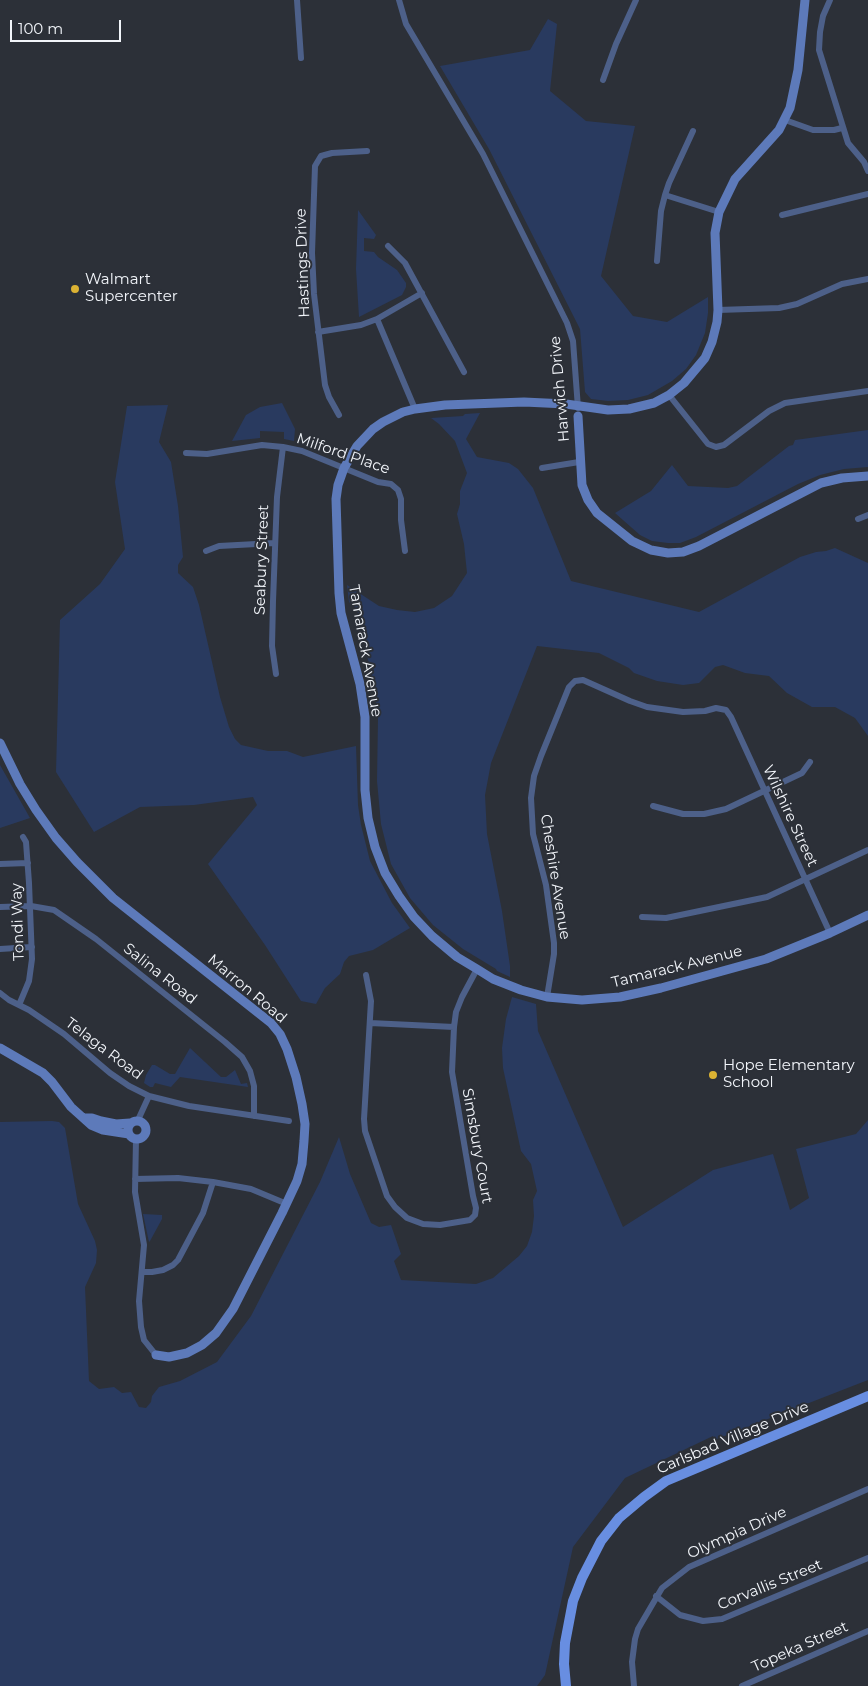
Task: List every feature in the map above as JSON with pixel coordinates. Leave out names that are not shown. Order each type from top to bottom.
[{"type":"main road","name":"Tamarack Avenue","points":[[805,0],[795,90],[785,120],[735,178],[719,212],[715,233],[718,310],[712,342],[705,358],[684,383],[669,395],[654,403],[629,409],[608,410],[524,402],[445,405],[415,408],[403,412],[373,429],[357,446],[344,468],[336,499],[338,593],[341,613],[360,684],[365,717],[365,790],[368,818],[375,847],[386,873],[414,917],[432,936],[457,957],[493,979],[548,997],[582,1000],[620,997],[661,988],[766,959],[868,915]]},
{"type":"main road","name":"Harwich Drive","points":[[578,416],[579,462],[582,485],[588,500],[597,513],[632,541],[651,550],[668,553],[683,552],[699,546],[821,484],[842,478],[868,476]]},
{"type":"main road","name":"Marron Road","points":[[0,743],[20,784],[36,810],[56,838],[92,880],[135,917],[271,1024],[280,1034],[296,1077],[305,1124],[302,1164],[287,1204],[233,1309],[216,1332],[202,1344],[187,1353],[168,1357],[156,1355]]},
{"type":"main road","points":[[0,1048],[42,1073],[52,1082],[71,1107],[91,1125],[132,1136],[143,1136],[146,1131],[145,1125],[134,1122],[116,1124],[85,1118]]},
{"type":"main road","points":[[132,1136],[128,1128],[134,1122]]},
{"type":"main road","name":"Carlsbad Village Drive","points":[[566,1686],[565,1643],[574,1601],[582,1578],[601,1541],[619,1518],[666,1481],[868,1396]]},
{"type":"street","points":[[297,0],[301,58]]},
{"type":"street","name":"Harwich Drive","points":[[399,0],[406,24],[484,154],[567,323],[573,341],[578,416]]},
{"type":"street","points":[[603,80],[636,0]]},
{"type":"street","points":[[830,0],[823,16],[819,50],[842,128],[848,142],[864,162],[868,171]]},
{"type":"street","points":[[785,120],[812,130],[842,128]]},
{"type":"street","points":[[657,261],[661,211],[668,183],[693,131]]},
{"type":"street","name":"Hastings Drive","points":[[339,415],[325,385],[314,294],[312,253],[315,166],[321,156],[332,153],[367,151]]},
{"type":"street","points":[[782,215],[868,194]]},
{"type":"street","points":[[665,195],[719,212]]},
{"type":"street","points":[[388,246],[405,263],[464,372]]},
{"type":"street","points":[[718,310],[779,308],[797,304],[842,284],[868,279]]},
{"type":"street","points":[[318,332],[361,325],[376,320],[422,293]]},
{"type":"street","points":[[376,320],[415,408]]},
{"type":"street","points":[[669,395],[708,444],[716,447],[724,445],[769,411],[785,403],[868,390]]},
{"type":"street","name":"Milford Place","points":[[186,452],[207,454],[262,445],[283,447],[302,451],[378,482],[391,484],[398,490],[402,499],[401,520],[405,551]]},
{"type":"street","name":"Seabury Street","points":[[276,674],[272,646],[275,543],[277,497],[283,447]]},
{"type":"street","points":[[542,468],[579,462]]},
{"type":"street","points":[[858,519],[868,515]]},
{"type":"street","points":[[206,552],[219,546],[275,543]]},
{"type":"street","name":"Cheshire Avenue","points":[[548,997],[554,943],[546,885],[533,834],[531,798],[534,776],[569,688],[575,681],[584,680],[647,707],[683,712],[705,711],[716,708],[726,710]]},
{"type":"street","name":"Wilshire Street","points":[[726,710],[731,716],[830,933]]},
{"type":"street","points":[[654,806],[683,814],[704,814],[726,809],[802,774],[810,762]]},
{"type":"street","name":"Tondi Way","points":[[19,1005],[30,981],[32,965],[28,863],[26,842],[23,837]]},
{"type":"street","points":[[642,917],[666,918],[767,897],[868,850]]},
{"type":"street","points":[[0,864],[28,863]]},
{"type":"street","name":"Salina Road","points":[[0,907],[31,906],[54,910],[72,921],[225,1042],[242,1057],[250,1071],[254,1086],[254,1116]]},
{"type":"street","points":[[0,948],[32,948]]},
{"type":"street","name":"Simsbury Court","points":[[366,975],[371,1001],[364,1119],[366,1131],[387,1196],[395,1208],[407,1218],[422,1224],[440,1224],[470,1220],[475,1215],[476,1208],[452,1072],[456,1012],[477,969]]},
{"type":"street","name":"Telaga Road","points":[[0,993],[64,1034],[110,1073],[129,1086],[149,1096],[189,1106],[289,1122]]},
{"type":"street","points":[[370,1023],[454,1027]]},
{"type":"street","points":[[134,1122],[149,1096]]},
{"type":"street","points":[[132,1136],[136,1206],[144,1245],[140,1327],[144,1340],[156,1355]]},
{"type":"street","points":[[135,1179],[178,1178],[213,1182],[251,1189],[287,1204]]},
{"type":"street","points":[[142,1272],[163,1270],[178,1260],[203,1213],[213,1182]]},
{"type":"street","name":"Olympia Drive","points":[[634,1686],[632,1662],[635,1639],[638,1629],[662,1588],[689,1567],[868,1489]]},
{"type":"street","name":"Corvallis Street","points":[[656,1596],[680,1615],[703,1621],[722,1619],[868,1558]]},
{"type":"street","name":"Topeka Street","points":[[742,1686],[868,1631]]},
{"type":"shaded area","points":[[548,19],[557,24],[550,91],[586,121],[635,126],[601,276],[633,316],[667,322],[708,297],[705,333],[696,355],[686,369],[672,381],[648,395],[628,400],[608,401],[591,399],[585,392],[580,329],[489,149],[440,66],[530,50]]},
{"type":"shaded area","points":[[358,210],[376,235],[374,239],[364,238],[364,251],[374,252],[397,270],[406,283],[402,295],[359,317],[356,269]]},
{"type":"shaded area","points":[[282,403],[295,429],[294,441],[284,439],[284,432],[260,431],[260,438],[232,441],[246,415],[260,407]]},
{"type":"shaded area","points":[[168,405],[159,442],[171,462],[178,506],[183,557],[178,565],[178,573],[193,587],[199,605],[220,697],[229,727],[235,739],[241,745],[268,751],[287,751],[303,757],[356,746],[358,805],[370,861],[392,903],[410,928],[373,950],[349,956],[344,962],[340,974],[325,988],[316,1004],[301,1001],[265,945],[208,864],[257,805],[253,797],[194,805],[140,807],[94,832],[56,772],[60,620],[100,584],[125,549],[115,482],[127,406]]},
{"type":"shaded area","points":[[480,413],[466,439],[477,457],[509,463],[518,469],[533,488],[571,581],[699,612],[800,557],[816,552],[835,548],[868,563],[868,736],[855,718],[835,707],[812,707],[787,693],[769,676],[745,673],[723,665],[715,667],[699,683],[683,685],[657,681],[634,673],[629,668],[599,653],[537,646],[491,763],[485,795],[487,834],[502,911],[510,977],[463,949],[433,925],[410,898],[391,864],[381,824],[377,781],[378,718],[375,692],[357,609],[349,602],[347,585],[379,606],[415,612],[434,608],[452,596],[467,573],[464,544],[457,514],[460,504],[460,491],[467,473],[455,441],[431,418]]},
{"type":"shaded area","points":[[868,430],[868,467],[844,469],[820,475],[798,484],[696,537],[680,543],[652,541],[640,535],[615,513],[651,491],[672,465],[688,486],[728,488],[737,486],[789,446],[793,445],[795,440]]},
{"type":"shaded area","points":[[0,765],[30,818],[0,828]]},
{"type":"shaded area","points":[[512,997],[536,1004],[538,1031],[623,1227],[713,1170],[773,1154],[790,1210],[809,1198],[796,1149],[856,1134],[868,1120],[868,1380],[714,1440],[713,1436],[625,1478],[573,1547],[545,1675],[537,1686],[0,1686],[0,1122],[52,1121],[59,1122],[65,1128],[78,1204],[95,1241],[97,1250],[96,1263],[85,1287],[89,1381],[99,1389],[114,1387],[122,1393],[131,1392],[139,1407],[146,1408],[159,1387],[180,1381],[217,1362],[251,1316],[320,1182],[339,1137],[350,1174],[371,1223],[379,1227],[391,1225],[401,1254],[394,1261],[401,1280],[476,1284],[493,1278],[519,1256],[527,1246],[532,1232],[533,1200],[537,1191],[531,1164],[521,1151],[503,1068],[502,1048],[506,1019]]},
{"type":"shaded area","points":[[190,1048],[221,1077],[226,1077],[235,1070],[241,1084],[247,1083],[248,1087],[180,1077],[171,1087],[155,1083],[153,1087],[150,1087],[144,1083],[152,1065],[170,1074],[175,1074]]},
{"type":"shaded area","points":[[143,1214],[162,1215],[162,1219],[149,1242]]},
{"type":"place","name":"Walmart Supercenter","points":[[75,289]]},
{"type":"place","name":"Hope Elementary School","points":[[713,1075]]}]
